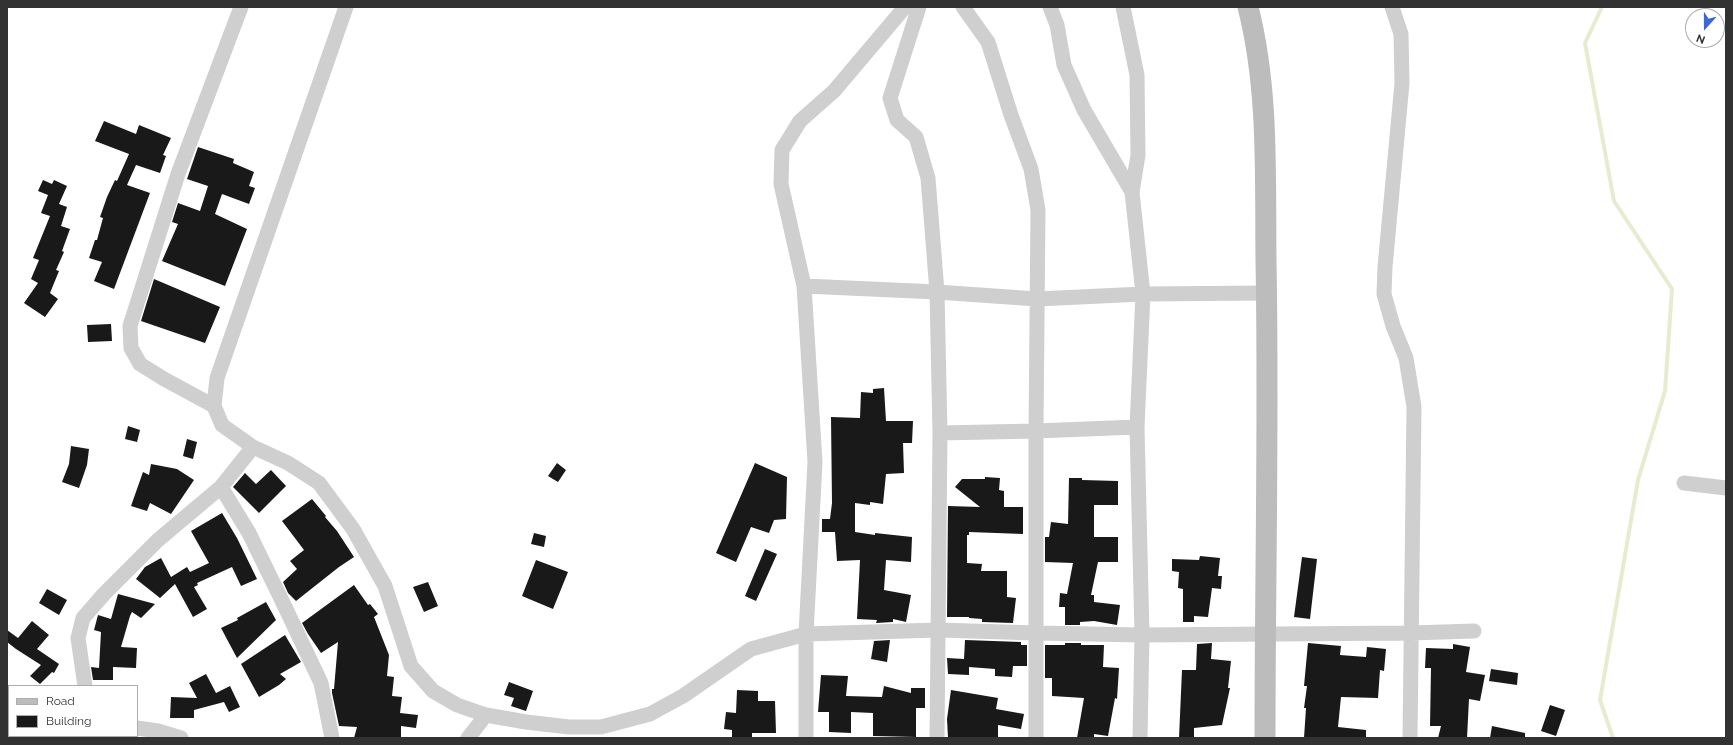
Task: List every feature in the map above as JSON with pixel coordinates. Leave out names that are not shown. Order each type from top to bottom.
[{"type":"street","points":[[214,406],[140,364],[131,348],[130,326],[178,174],[241,7]]},
{"type":"street","points":[[346,7],[217,378],[214,406],[222,425],[253,447],[288,463],[319,483],[354,529],[385,586],[411,666],[434,691],[457,705],[486,715],[526,722],[567,732],[601,727],[650,714],[683,696],[751,649],[806,634],[938,630],[1142,635],[1411,633],[1474,631]]},
{"type":"street","points":[[806,738],[806,634],[815,462],[804,286],[781,184],[782,150],[800,121],[834,91],[905,7]]},
{"type":"street","points":[[919,7],[890,98],[897,120],[916,137],[928,178],[937,292],[940,433],[937,738]]},
{"type":"street","points":[[963,7],[988,42],[1011,115],[1031,169],[1038,210],[1036,738]]},
{"type":"street","points":[[1050,7],[1057,25],[1064,65],[1084,110],[1132,192]]},
{"type":"street","points":[[1122,7],[1137,75],[1138,155],[1132,192],[1143,294],[1137,427],[1142,635],[1140,738]]},
{"type":"street","points":[[1248,7],[1254,29],[1264,117],[1267,293],[1265,738]]},
{"type":"street","points":[[1392,7],[1401,34],[1402,83],[1384,267],[1384,294],[1393,326],[1406,358],[1414,407],[1410,738]]},
{"type":"street","points":[[804,286],[937,292],[1037,299],[1143,294],[1267,293]]},
{"type":"street","points":[[940,433],[1137,427]]},
{"type":"street","points":[[85,685],[78,638],[83,618],[104,594],[158,540],[221,487],[253,447]]},
{"type":"street","points":[[1684,483],[1726,488]]},
{"type":"street","points":[[221,487],[249,533],[321,683],[332,738]]},
{"type":"street","points":[[468,738],[486,715]]},
{"type":"street","points":[[138,728],[158,731],[181,738]]},
{"type":"building","points":[[104,121],[136,134],[139,125],[171,138],[163,155],[166,156],[160,173],[136,165],[127,185],[150,193],[114,289],[94,281],[102,262],[89,258],[95,240],[97,240],[103,218],[100,217],[107,197],[115,180],[117,181],[129,154],[95,141]]},
{"type":"building","points":[[198,147],[234,159],[233,163],[254,172],[249,186],[255,188],[249,204],[222,194],[215,214],[247,229],[225,286],[162,261],[178,224],[172,222],[178,203],[200,211],[208,186],[187,179]]},
{"type":"building","points":[[43,180],[52,184],[54,180],[67,186],[59,204],[67,207],[61,226],[70,229],[62,251],[64,252],[56,270],[59,271],[50,293],[58,299],[45,317],[24,303],[38,283],[31,279],[39,260],[33,258],[50,216],[41,213],[48,195],[38,191]]},
{"type":"building","points":[[154,279],[220,307],[205,343],[141,321]]},
{"type":"building","points":[[111,324],[112,341],[88,342],[87,325]]},
{"type":"building","points":[[884,388],[886,421],[913,421],[912,443],[903,443],[904,473],[886,474],[883,504],[870,502],[870,505],[855,503],[855,532],[875,535],[875,533],[912,537],[911,562],[886,560],[884,590],[911,595],[906,622],[893,619],[893,622],[876,623],[877,620],[857,619],[860,560],[837,561],[835,532],[822,532],[822,519],[830,519],[832,503],[831,417],[860,418],[861,392],[873,393],[873,389]]},
{"type":"building","points":[[128,426],[140,430],[137,442],[125,439]]},
{"type":"building","points":[[187,439],[197,442],[193,459],[183,456]]},
{"type":"building","points":[[71,446],[89,449],[87,465],[79,488],[62,482],[69,464]]},
{"type":"building","points":[[557,463],[566,470],[558,482],[548,476]]},
{"type":"building","points":[[755,463],[787,477],[786,519],[774,520],[769,533],[751,527],[736,562],[716,553]]},
{"type":"building","points":[[151,464],[177,469],[194,480],[171,514],[150,503],[147,511],[131,506],[143,472],[149,475]]},
{"type":"building","points":[[271,470],[286,486],[259,513],[233,487],[245,473],[256,484]]},
{"type":"building","points":[[985,477],[1000,478],[999,490],[1004,491],[1004,507],[1023,507],[1023,534],[969,532],[969,535],[967,535],[967,563],[982,564],[981,571],[1007,571],[1007,597],[1016,598],[1013,623],[982,622],[982,619],[969,617],[947,617],[948,506],[980,507],[955,487],[962,479],[985,479]]},
{"type":"building","points":[[1069,478],[1082,478],[1082,480],[1118,481],[1118,505],[1094,505],[1094,537],[1118,537],[1118,562],[1098,562],[1091,595],[1094,595],[1094,602],[1120,605],[1117,625],[1094,621],[1080,622],[1080,625],[1065,625],[1065,607],[1059,607],[1060,593],[1067,594],[1073,563],[1045,562],[1045,537],[1049,537],[1051,522],[1068,524]]},
{"type":"building","points":[[312,499],[337,531],[354,557],[296,601],[288,593],[283,582],[297,569],[290,561],[304,550],[282,521]]},
{"type":"building","points":[[222,513],[237,538],[257,579],[241,586],[232,567],[197,583],[198,585],[194,587],[207,609],[193,617],[175,584],[160,598],[136,579],[145,567],[161,558],[171,577],[187,567],[190,572],[209,563],[191,531]]},
{"type":"building","points":[[534,533],[546,536],[544,547],[531,544]]},
{"type":"building","points":[[765,549],[777,554],[756,601],[745,596]]},
{"type":"building","points":[[1200,556],[1220,558],[1218,576],[1222,576],[1221,589],[1212,588],[1208,617],[1194,616],[1194,622],[1183,622],[1183,589],[1178,588],[1179,572],[1172,571],[1172,559],[1199,560]]},
{"type":"building","points":[[1302,557],[1317,559],[1310,619],[1294,617]]},
{"type":"building","points":[[536,560],[568,572],[553,609],[522,596]]},
{"type":"building","points":[[428,582],[438,606],[424,612],[413,587]]},
{"type":"building","points":[[354,585],[368,605],[370,604],[378,614],[374,617],[389,655],[387,676],[394,677],[392,696],[402,697],[400,713],[418,715],[416,728],[401,726],[401,738],[354,738],[357,727],[339,726],[332,693],[332,689],[334,689],[338,642],[321,653],[302,623]]},
{"type":"building","points":[[47,589],[67,600],[59,615],[39,603]]},
{"type":"building","points":[[118,594],[155,604],[141,618],[132,612],[130,616],[121,647],[137,648],[136,668],[113,667],[113,680],[93,680],[91,667],[99,668],[101,632],[94,630],[98,615],[111,619]]},
{"type":"building","points":[[266,602],[276,620],[237,658],[221,628],[238,620],[237,618]]},
{"type":"building","points":[[32,621],[49,635],[37,649],[59,664],[54,673],[52,672],[40,684],[30,676],[41,665],[7,642],[7,630],[18,638]]},
{"type":"building","points":[[285,635],[301,662],[280,674],[286,679],[259,697],[241,664]]},
{"type":"building","points":[[890,640],[887,662],[871,659],[874,641]]},
{"type":"building","points":[[965,640],[1021,642],[1021,645],[1027,645],[1027,666],[1013,666],[1012,677],[995,676],[995,669],[969,667],[969,675],[948,674],[947,658],[964,659]]},
{"type":"building","points":[[1065,643],[1104,645],[1103,667],[1119,668],[1117,699],[1115,698],[1108,736],[1094,734],[1094,738],[1077,738],[1084,698],[1052,696],[1052,678],[1045,678],[1045,645],[1065,645]]},
{"type":"building","points":[[1212,643],[1211,659],[1231,661],[1228,688],[1230,688],[1222,725],[1194,728],[1194,738],[1179,738],[1182,670],[1196,670],[1197,644]]},
{"type":"building","points":[[1308,643],[1341,646],[1340,655],[1366,657],[1367,647],[1386,649],[1384,671],[1380,670],[1378,698],[1341,697],[1338,727],[1366,730],[1366,738],[1304,738],[1306,708],[1304,708],[1307,686],[1304,686]]},
{"type":"building","points":[[1453,644],[1470,647],[1466,672],[1485,675],[1480,701],[1469,699],[1467,738],[1438,738],[1441,726],[1430,726],[1431,668],[1425,668],[1426,648],[1453,649]]},
{"type":"building","points":[[1491,669],[1518,673],[1517,685],[1489,681]]},
{"type":"building","points":[[206,674],[216,693],[230,686],[240,707],[229,712],[224,702],[194,710],[194,718],[170,718],[171,697],[197,698],[189,683]]},
{"type":"building","points":[[821,675],[848,676],[846,696],[882,697],[884,686],[911,693],[911,688],[925,688],[925,708],[916,708],[916,737],[873,736],[873,713],[851,712],[851,733],[829,732],[829,712],[818,712]]},
{"type":"building","points":[[509,682],[533,691],[526,711],[511,706],[514,698],[504,695]]},
{"type":"building","points":[[737,690],[758,691],[758,701],[775,701],[776,733],[752,733],[752,738],[732,738],[732,730],[724,729],[726,712],[736,713]]},
{"type":"building","points":[[951,690],[998,698],[996,709],[1024,714],[1021,729],[998,725],[998,738],[948,738],[947,719]]},
{"type":"building","points":[[1550,705],[1565,710],[1556,736],[1541,731]]},
{"type":"building","points":[[1492,726],[1525,733],[1525,738],[1490,738]]},
{"type":"waterway","points":[[1602,7],[1585,43],[1614,201],[1672,289],[1665,391],[1638,480],[1600,700],[1613,738]]}]
